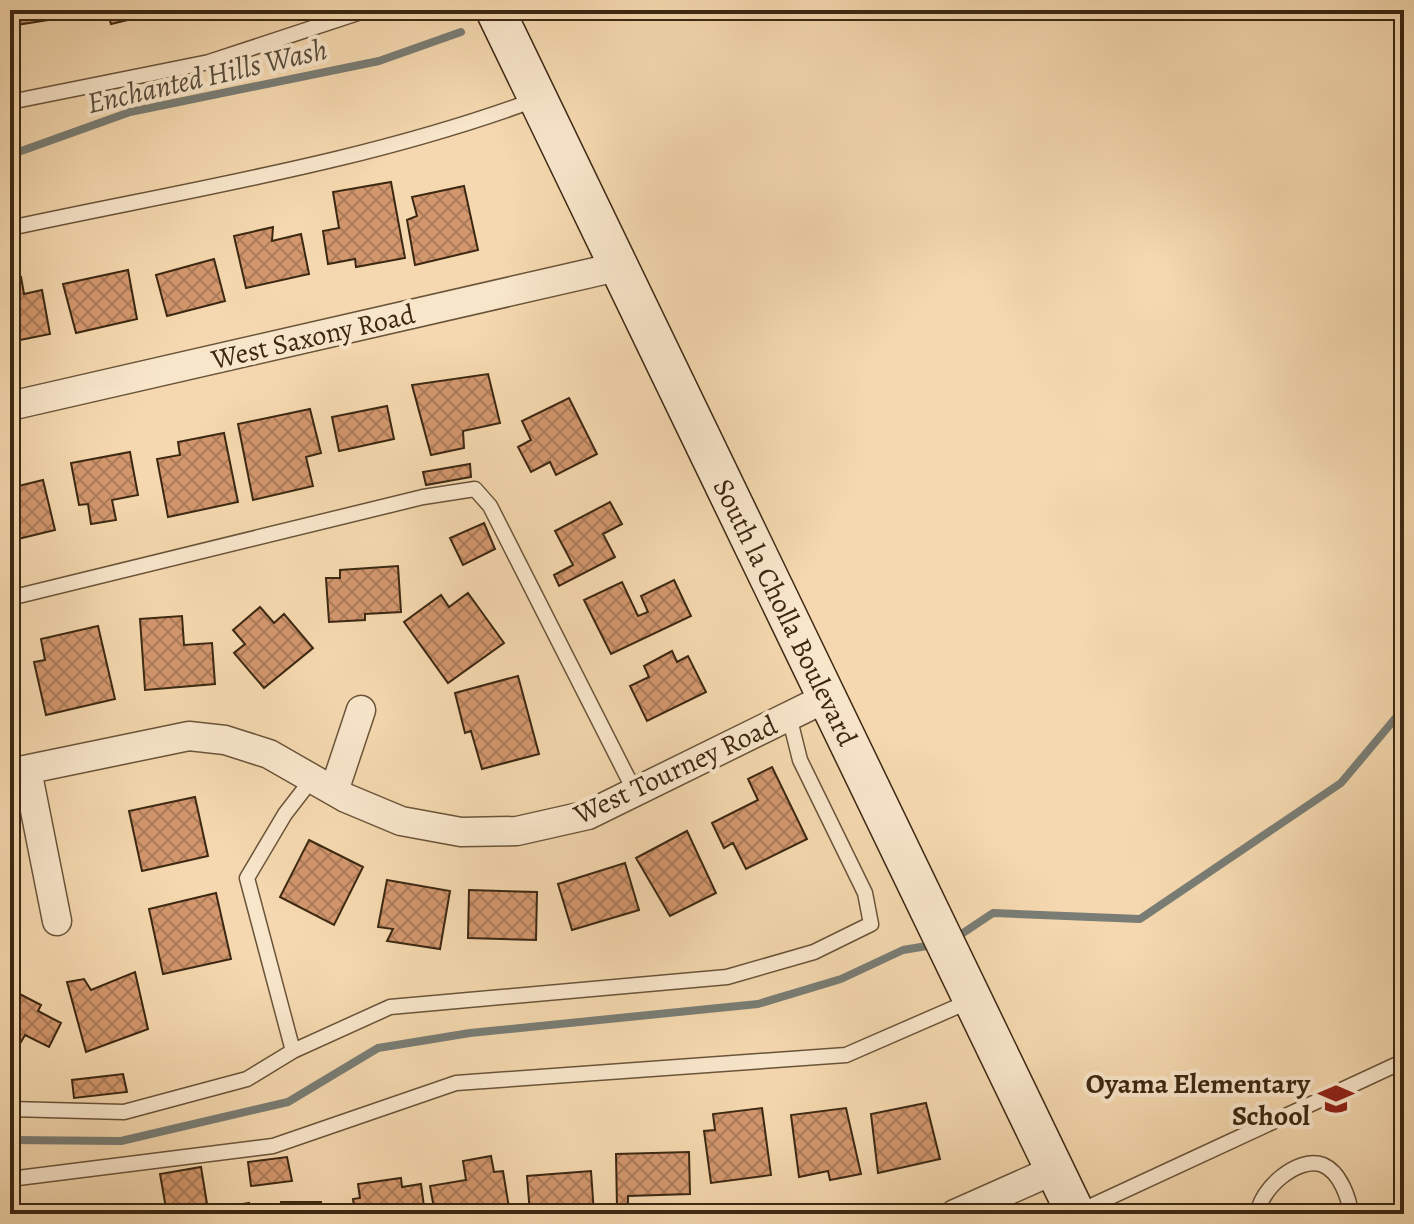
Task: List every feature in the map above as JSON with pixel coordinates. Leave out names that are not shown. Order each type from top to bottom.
[{"type":"main road","name":"South la Cholla Boulevard","points":[[495,10],[1076,1214]]},
{"type":"street","name":"West Saxony Road","points":[[10,406],[617,267]]},
{"type":"street","name":"West Tourney Road","points":[[57,921],[19,771],[189,736],[225,740],[269,754],[323,785],[401,821],[461,832],[517,831],[568,821],[635,792],[828,697]]},
{"type":"street","points":[[323,785],[361,710]]},
{"type":"street","points":[[955,1214],[1054,1170]]},
{"type":"lane","points":[[10,102],[209,62],[367,10]]},
{"type":"lane","points":[[10,228],[338,157],[472,123],[537,99]]},
{"type":"lane","points":[[10,598],[423,497],[475,489],[490,506],[635,792]]},
{"type":"lane","points":[[10,1109],[124,1112],[247,1079],[293,1051],[390,1007],[727,977],[814,952],[871,924],[865,893],[800,760],[789,716]]},
{"type":"lane","points":[[293,1051],[247,878],[285,814],[323,785]]},
{"type":"lane","points":[[10,1179],[273,1146],[456,1083],[846,1055],[974,999]]},
{"type":"lane","points":[[1076,1214],[1404,1061]]},
{"type":"lane","points":[[1258,1214],[1268,1191],[1279,1179],[1289,1171],[1314,1164],[1325,1165],[1333,1174],[1349,1200],[1351,1214]]},
{"type":"building","points":[[10,10],[78,11],[63,13],[67,17],[10,26]]},
{"type":"building","points":[[107,10],[169,10],[111,24]]},
{"type":"building","points":[[391,182],[405,258],[356,267],[355,259],[328,264],[323,231],[339,228],[333,192]]},
{"type":"building","points":[[464,186],[478,250],[415,265],[407,220],[417,216],[412,197]]},
{"type":"building","points":[[273,227],[272,241],[301,234],[309,274],[246,288],[234,236]]},
{"type":"building","points":[[214,259],[225,301],[167,316],[156,275]]},
{"type":"building","points":[[128,270],[137,319],[76,333],[63,284]]},
{"type":"building","points":[[21,277],[24,294],[42,290],[50,334],[10,342],[10,279]]},
{"type":"building","points":[[488,374],[500,423],[463,431],[464,448],[431,455],[412,385]]},
{"type":"building","points":[[569,398],[597,454],[556,475],[550,462],[531,472],[518,447],[531,440],[522,421]]},
{"type":"building","points":[[387,406],[394,439],[339,451],[332,417]]},
{"type":"building","points":[[310,409],[321,453],[306,457],[313,486],[253,500],[238,424]]},
{"type":"building","points":[[224,433],[238,502],[168,517],[157,459],[180,455],[178,442]]},
{"type":"building","points":[[130,452],[138,495],[112,500],[116,520],[91,524],[88,504],[79,505],[71,463]]},
{"type":"building","points":[[470,464],[471,477],[426,485],[423,472]]},
{"type":"building","points":[[43,480],[55,530],[10,541],[10,488]]},
{"type":"building","points":[[610,502],[622,524],[603,534],[615,557],[559,586],[554,575],[573,565],[555,531]]},
{"type":"building","points":[[484,523],[495,549],[463,565],[450,538]]},
{"type":"building","points":[[398,566],[401,612],[365,614],[365,620],[329,622],[326,578],[340,578],[340,570]]},
{"type":"building","points":[[674,580],[691,616],[611,654],[584,600],[622,582],[638,616],[648,612],[641,596]]},
{"type":"building","points":[[468,593],[504,643],[448,683],[404,622],[441,595],[449,607]]},
{"type":"building","points":[[260,607],[274,623],[284,614],[313,648],[264,688],[234,653],[245,644],[233,630]]},
{"type":"building","points":[[182,616],[184,645],[212,643],[215,684],[145,690],[140,619]]},
{"type":"building","points":[[98,626],[115,699],[46,715],[34,662],[45,660],[41,639]]},
{"type":"building","points":[[672,651],[677,662],[688,656],[706,692],[647,721],[630,686],[649,677],[644,666]]},
{"type":"building","points":[[518,676],[539,754],[482,769],[471,731],[465,733],[455,693]]},
{"type":"building","points":[[772,767],[807,839],[746,869],[733,843],[724,848],[712,823],[758,800],[748,779]]},
{"type":"building","points":[[195,797],[208,856],[142,871],[129,811]]},
{"type":"building","points":[[687,831],[716,893],[670,916],[636,858]]},
{"type":"building","points":[[309,840],[363,867],[334,925],[280,897]]},
{"type":"building","points":[[625,863],[639,910],[572,930],[558,884]]},
{"type":"building","points":[[387,880],[450,891],[440,949],[387,941],[393,929],[378,927]]},
{"type":"building","points":[[469,890],[537,892],[536,940],[468,938]]},
{"type":"building","points":[[216,893],[231,959],[163,974],[149,909]]},
{"type":"building","points":[[135,972],[148,1029],[86,1052],[67,982],[84,979],[91,990]]},
{"type":"building","points":[[10,989],[41,1005],[38,1011],[61,1023],[49,1047],[25,1035],[21,1042],[10,1036]]},
{"type":"building","points":[[123,1074],[127,1092],[74,1098],[72,1080]]},
{"type":"building","points":[[926,1103],[940,1159],[878,1173],[871,1114]]},
{"type":"building","points":[[762,1108],[771,1175],[711,1183],[704,1131],[715,1130],[713,1114]]},
{"type":"building","points":[[846,1108],[861,1174],[830,1180],[828,1171],[799,1177],[791,1115]]},
{"type":"building","points":[[689,1152],[690,1194],[628,1196],[628,1208],[617,1208],[616,1154]]},
{"type":"building","points":[[491,1156],[494,1172],[503,1171],[510,1214],[435,1214],[430,1186],[466,1180],[463,1161]]},
{"type":"building","points":[[287,1157],[292,1181],[251,1186],[248,1162]]},
{"type":"building","points":[[201,1167],[208,1210],[249,1203],[251,1214],[167,1214],[160,1174]]},
{"type":"building","points":[[591,1171],[594,1214],[530,1214],[527,1176]]},
{"type":"building","points":[[401,1178],[402,1187],[421,1184],[425,1214],[355,1214],[353,1199],[360,1198],[358,1184]]},
{"type":"building","points":[[281,1202],[321,1202],[321,1214],[271,1214],[280,1211]]},
{"type":"waterway","name":"Enchanted Hills Wash","points":[[10,155],[130,112],[379,61],[461,32]]},
{"type":"waterway","points":[[954,939],[993,913],[1140,919],[1341,783],[1404,708]]},
{"type":"waterway","points":[[10,1140],[121,1141],[288,1102],[378,1048],[470,1033],[758,1004],[841,979],[903,950],[933,945]]},
{"type":"place","name":"Oyama Elementary School","points":[[1336,1099]]}]
